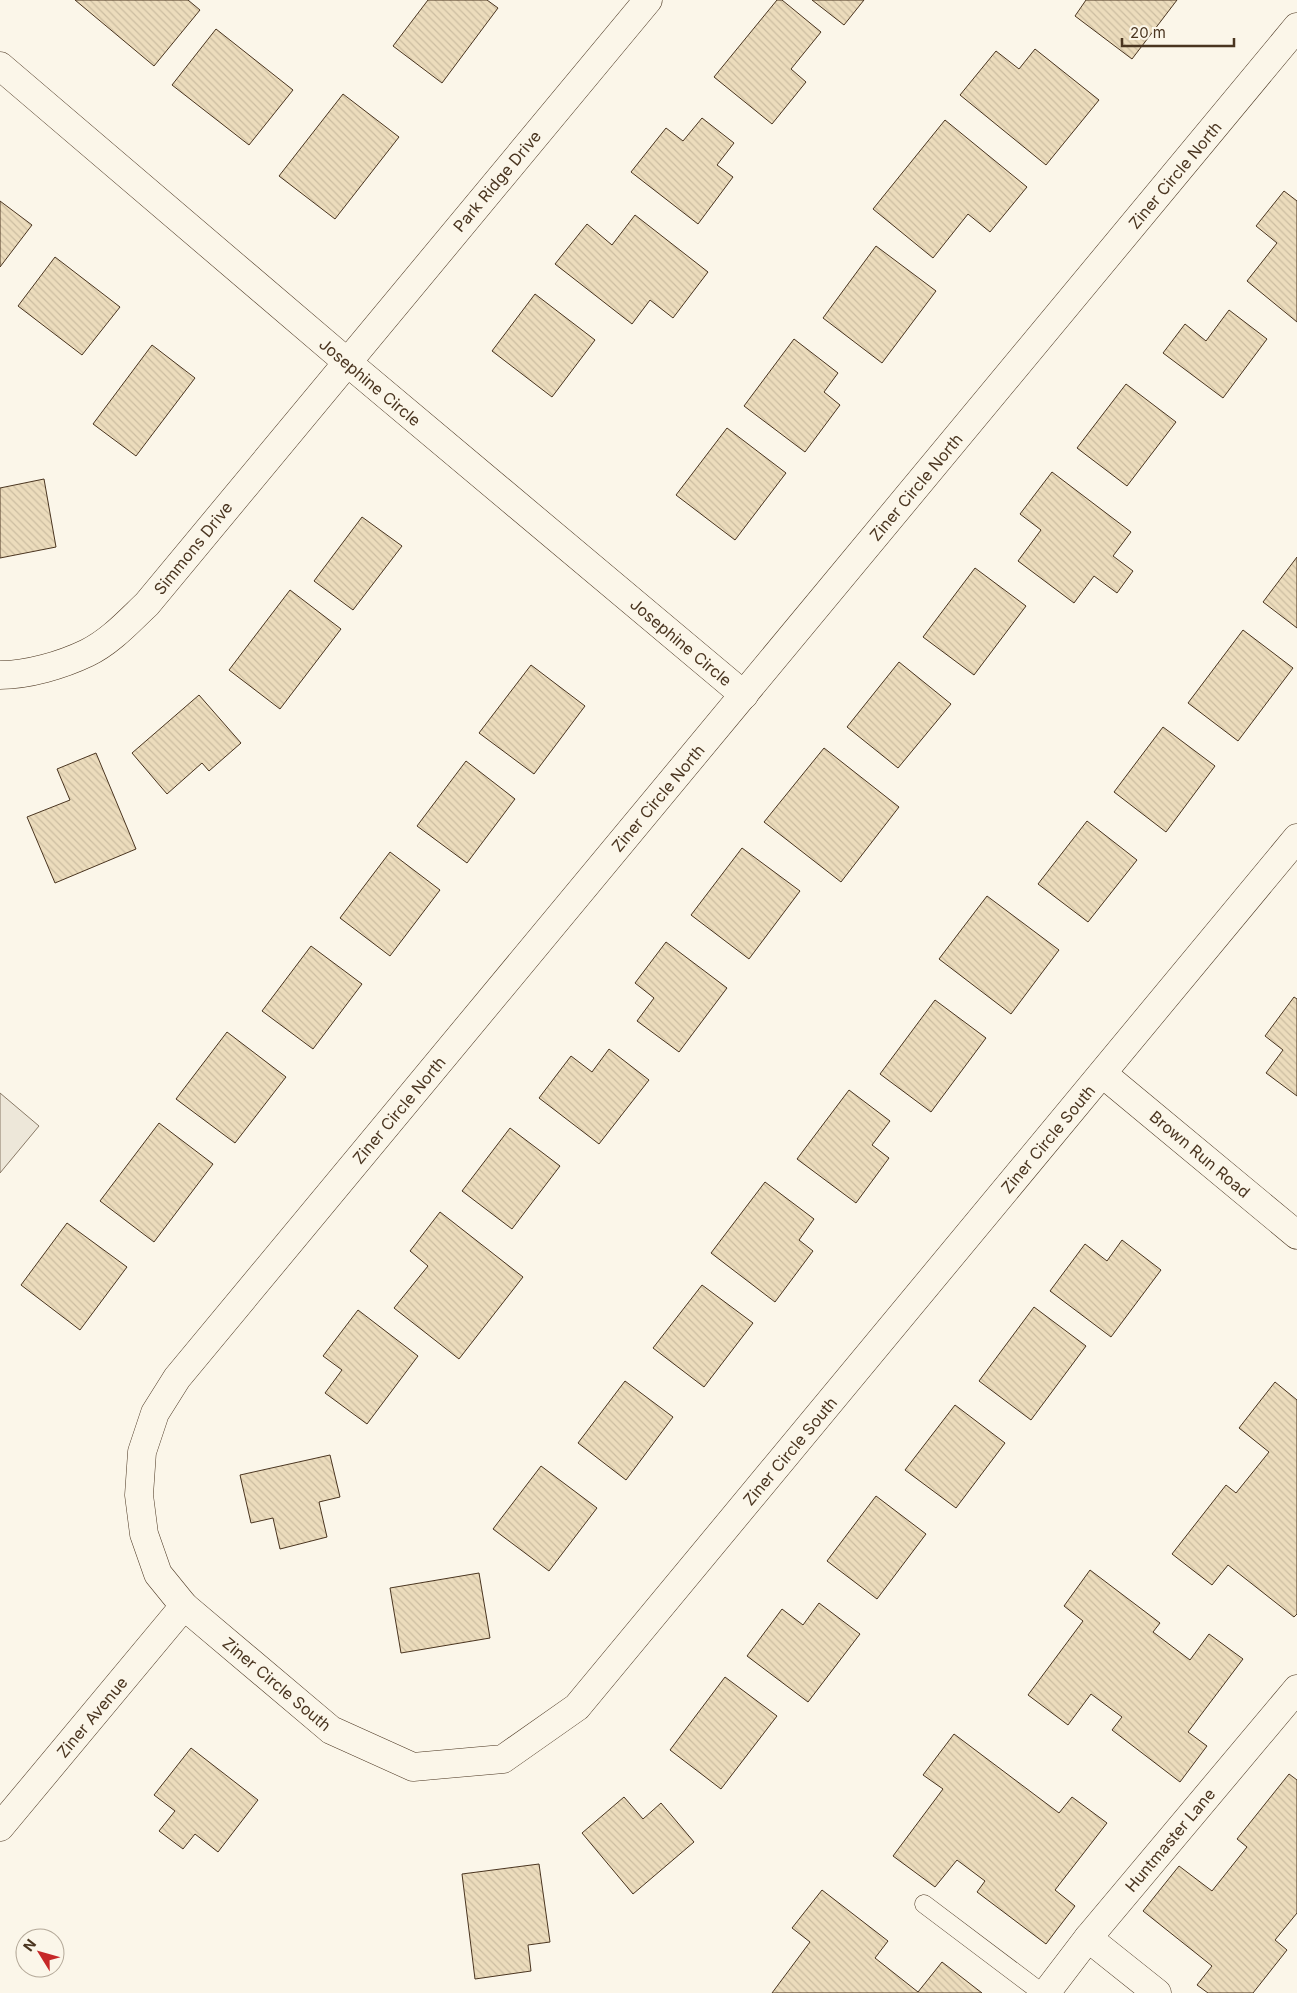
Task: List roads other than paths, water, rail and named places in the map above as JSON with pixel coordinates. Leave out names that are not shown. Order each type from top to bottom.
[{"type":"street","name":"Park Ridge Drive","points":[[347,362],[648,0]]},
{"type":"street","name":"Ziner Circle North","points":[[184,1606],[158,1574],[144,1534],[139,1495],[142,1452],[155,1414],[177,1378],[1297,27]]},
{"type":"street","name":"Josephine Circle","points":[[0,66],[347,362],[744,695]]},
{"type":"street","name":"Simmons Drive","points":[[0,675],[13,675],[88,653],[118,631],[147,604],[347,362]]},
{"type":"street","name":"Ziner Circle South","points":[[184,1606],[331,1730],[413,1767],[503,1759],[577,1707],[1297,838]]},
{"type":"street","name":"Brown Run Road","points":[[1102,1074],[1297,1235]]},
{"type":"street","name":"Ziner Avenue","points":[[0,1828],[184,1606]]},
{"type":"street","name":"Huntmaster Lane","points":[[1044,1993],[1088,1938],[1293,1703]]},
{"type":"street","points":[[1088,1938],[1157,1993]]},
{"type":"lane","points":[[924,1904],[1044,1993]]}]
